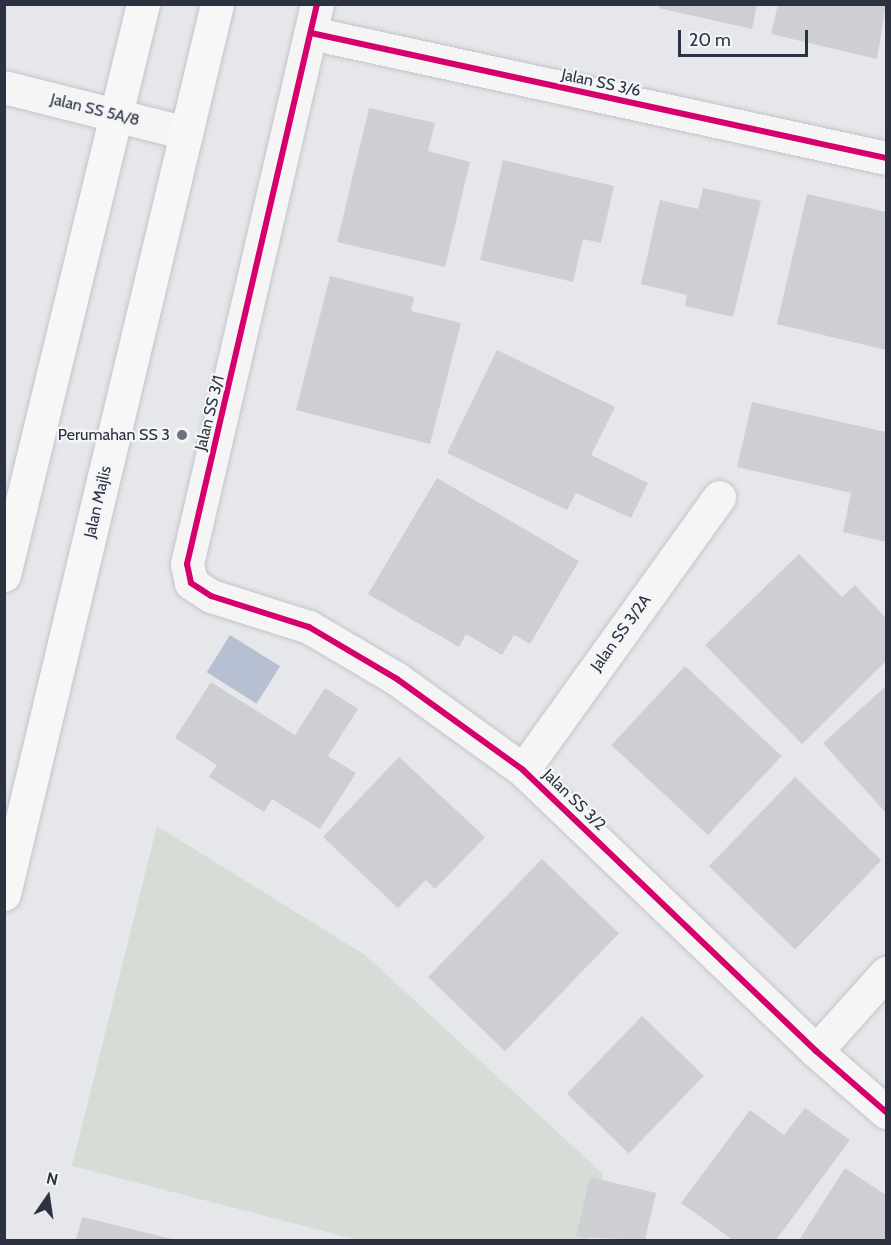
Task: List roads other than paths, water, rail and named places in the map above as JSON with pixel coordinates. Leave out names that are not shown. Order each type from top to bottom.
[{"type":"main road","points":[[4,575],[143,4]]},
{"type":"main road","name":"Jalan Majlis","points":[[4,894],[217,4]]},
{"type":"street","name":"Jalan SS 3/6","points":[[314,19],[886,158]]},
{"type":"street","name":"Jalan SS 3/1","points":[[191,583],[187,564],[314,19]]},
{"type":"street","name":"Jalan SS 5A/8","points":[[4,87],[186,133]]},
{"type":"street","name":"Jalan SS 3/2A","points":[[523,770],[719,497]]},
{"type":"street","name":"Jalan SS 3/2","points":[[191,583],[211,596],[309,627],[397,679],[523,770],[816,1051],[886,1112]]},
{"type":"street","points":[[816,1051],[886,973]]},
{"type":"water","points":[[230,635],[280,666],[257,704],[207,672]]},
{"type":"place","name":"Perumahan SS 3","points":[[182,435]]}]
